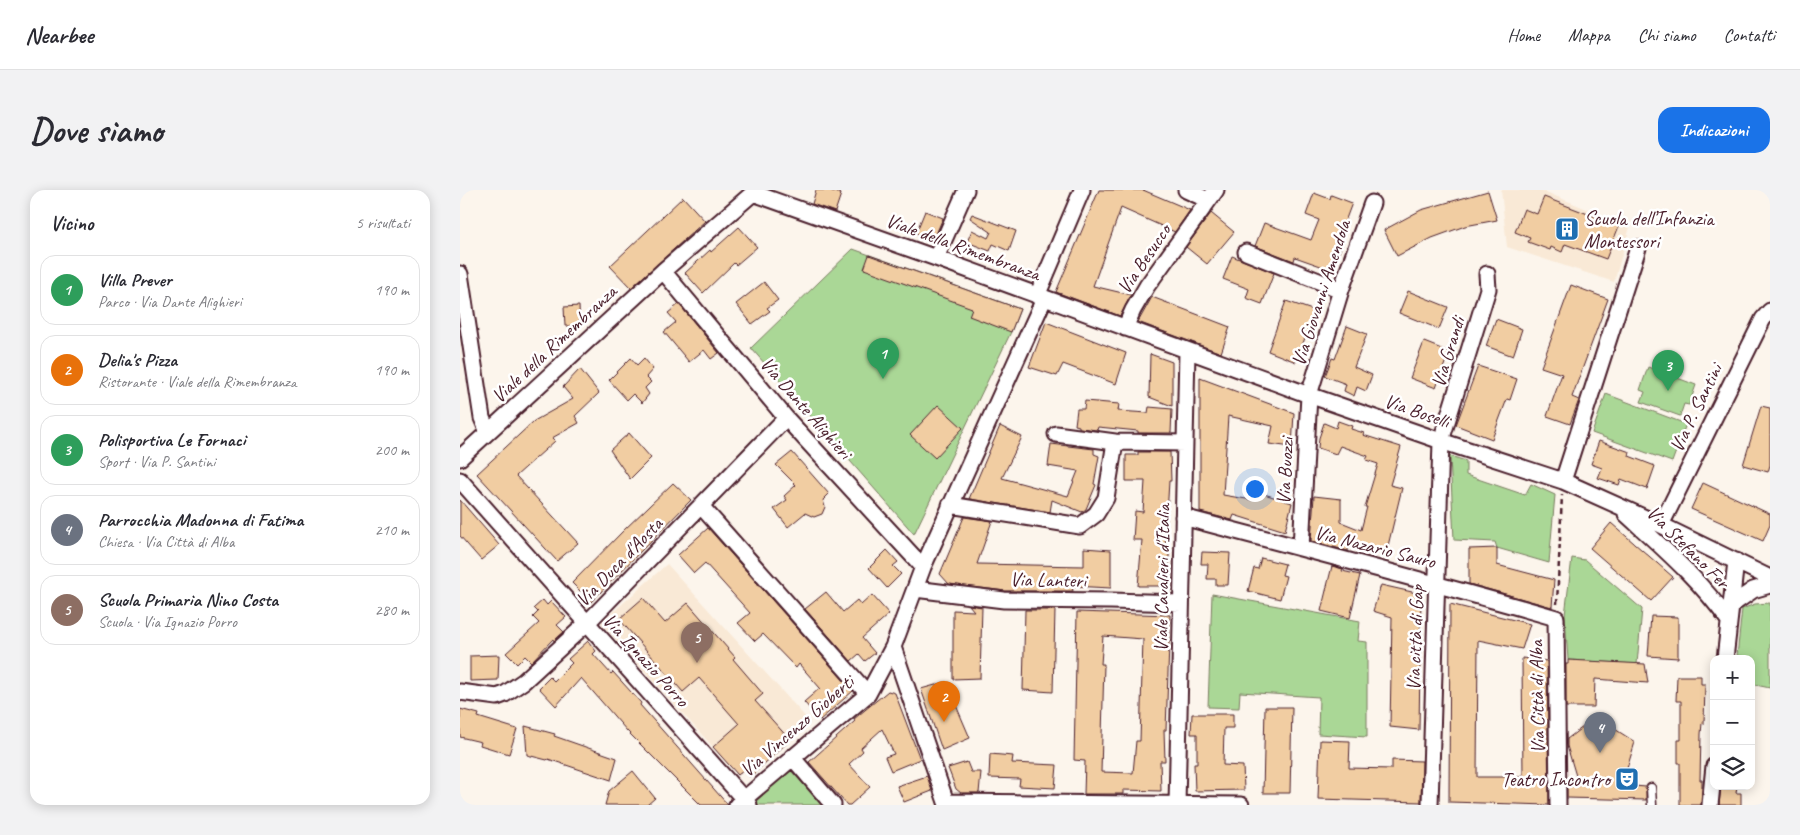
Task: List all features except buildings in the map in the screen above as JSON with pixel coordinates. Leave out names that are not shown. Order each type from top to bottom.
[{"type":"street","points":[[936,258],[966,190]]},
{"type":"street","points":[[1040,297],[1082,190]]},
{"type":"street","points":[[1186,190],[1212,195]]},
{"type":"street","name":"Viale della Rimembranza","points":[[460,458],[663,271],[753,192],[1040,297],[923,567],[893,647]]},
{"type":"street","name":"Via Besucco","points":[[1125,328],[1147,286],[1212,195]]},
{"type":"street","name":"Via Giovanni Amendola","points":[[1309,395],[1341,290],[1372,204]]},
{"type":"street","points":[[1563,481],[1638,248]]},
{"type":"street","points":[[1246,252],[1341,290]]},
{"type":"street","name":"Via Dante Alighieri","points":[[663,271],[786,418],[923,567]]},
{"type":"street","points":[[460,274],[482,418],[488,432]]},
{"type":"street","name":"Via Grandi","points":[[1442,441],[1488,289],[1487,274]]},
{"type":"street","name":"Via Boselli","points":[[1040,297],[1309,395],[1563,481],[1736,560],[1770,578]]},
{"type":"street","name":"Via P. Santini","points":[[1661,525],[1763,319],[1770,311]]},
{"type":"street","name":"Viale Cavalieri d'Italia","points":[[1177,804],[1187,352]]},
{"type":"street","name":"Via Buozzi","points":[[1301,548],[1309,395]]},
{"type":"street","name":"Via Duca d'Aosta","points":[[460,692],[497,697],[524,681],[587,623],[786,418]]},
{"type":"street","points":[[1056,434],[1115,442],[1185,443]]},
{"type":"street","name":"Via città di Gap","points":[[1430,805],[1442,441]]},
{"type":"street","points":[[950,505],[1080,526],[1096,514],[1106,498],[1115,442]]},
{"type":"street","name":"Via Ignazio Porro","points":[[460,480],[743,803]]},
{"type":"street","name":"Via Stefano Fer","points":[[1616,504],[1694,577],[1713,599],[1729,613]]},
{"type":"street","points":[[701,506],[868,694]]},
{"type":"street","name":"Via Nazario Sauro","points":[[1182,517],[1342,560],[1437,583],[1556,618]]},
{"type":"street","name":"Via Stefano Fer","points":[[1725,655],[1736,560]]},
{"type":"street","name":"Via Stefano Fer","points":[[1729,613],[1753,590],[1770,585]]},
{"type":"street","name":"Via Lanteri","points":[[915,589],[1004,600],[1111,600],[1181,603]]},
{"type":"street","name":"Via Città di Alba","points":[[1556,618],[1558,805]]},
{"type":"street","points":[[893,647],[947,803],[1241,805]]},
{"type":"street","name":"Via Vincenzo Gioberti","points":[[743,803],[792,757],[868,694],[893,647]]},
{"type":"street","points":[[792,757],[833,805]]},
{"type":"street","points":[[1710,805],[1712,790]]},
{"type":"lane","points":[[1651,788],[1652,805]]},
{"type":"path","points":[[1556,618],[1563,481]]},
{"type":"shaded area","points":[[1501,190],[1541,190],[1630,227],[1614,282],[1507,247]]},
{"type":"shaded area","points":[[667,564],[810,722],[790,740],[762,709],[713,747],[601,623]]},
{"type":"green space","points":[[853,249],[1020,309],[1011,332],[914,534],[751,348]]},
{"type":"green space","points":[[1648,367],[1696,385],[1689,405],[1684,404],[1680,416],[1641,402],[1645,392],[1640,390]]},
{"type":"green space","points":[[1606,394],[1686,424],[1672,462],[1592,433]]},
{"type":"green space","points":[[1450,456],[1466,461],[1466,475],[1525,495],[1531,484],[1555,495],[1549,563],[1497,548],[1495,542],[1454,540]]},
{"type":"green space","points":[[1572,558],[1585,560],[1642,609],[1637,664],[1568,660],[1565,615]]},
{"type":"green space","points":[[1212,594],[1360,621],[1358,641],[1367,642],[1367,737],[1318,734],[1319,697],[1240,692],[1239,708],[1208,707]]},
{"type":"green space","points":[[1770,603],[1770,688],[1755,685],[1755,655],[1737,655],[1742,609],[1755,604]]},
{"type":"green space","points":[[790,770],[824,805],[758,805],[755,802]]},
{"type":"place","name":"Scuola dell’Infanzia Montessori","points":[[1567,229]]},
{"type":"place","name":"Villa Prever","points":[[883,379]]},
{"type":"place","name":"Polisportiva Le Fornaci","points":[[1668,391]]},
{"type":"place","name":"Scuola Primaria Nino Costa","points":[[697,663]]},
{"type":"place","name":"Delia's Pizza","points":[[944,722]]},
{"type":"place","name":"Parrocchia Madonna di Fatima","points":[[1600,753]]},
{"type":"place","name":"Teatro Incontro","points":[[1627,779]]}]
